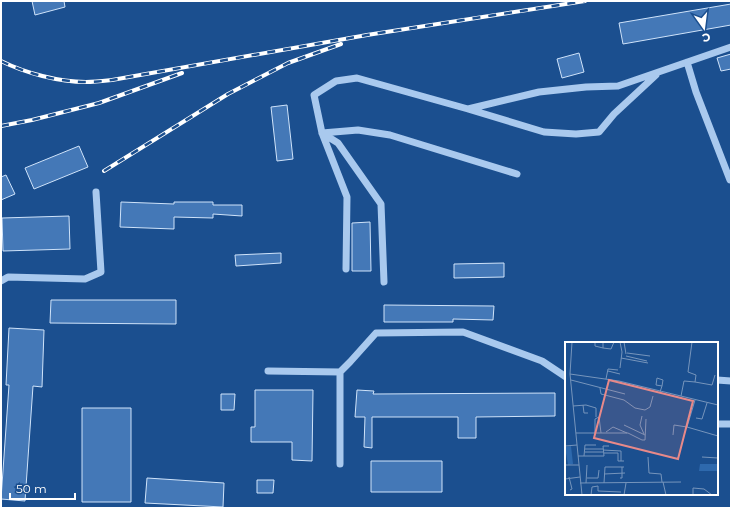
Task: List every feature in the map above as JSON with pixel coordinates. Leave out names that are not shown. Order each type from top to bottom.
[{"type":"lane","points":[[468,109],[539,92],[586,87],[618,86],[731,47]]},
{"type":"lane","points":[[687,62],[696,92],[731,180]]},
{"type":"lane","points":[[346,269],[348,197],[322,133],[314,95],[336,81],[358,78],[544,132],[576,134],[599,132],[614,114],[659,72]]},
{"type":"lane","points":[[322,133],[358,130],[390,135],[517,174]]},
{"type":"lane","points":[[322,133],[338,143],[381,204],[384,282]]},
{"type":"lane","points":[[1,281],[8,277],[85,279],[101,272],[96,192]]},
{"type":"lane","points":[[340,464],[340,372],[376,334],[463,332],[542,361],[565,376]]},
{"type":"lane","points":[[268,371],[340,372]]},
{"type":"lane","points":[[718,380],[731,381]]},
{"type":"lane","points":[[718,424],[731,424]]},
{"type":"building","points":[[32,1],[64,1],[65,7],[35,15]]},
{"type":"building","points":[[731,4],[731,25],[623,44],[619,23]]},
{"type":"building","points":[[579,53],[584,72],[562,78],[557,59]]},
{"type":"building","points":[[731,54],[731,69],[721,71],[717,58]]},
{"type":"building","points":[[287,105],[293,159],[277,161],[271,107]]},
{"type":"building","points":[[79,146],[88,167],[34,189],[25,168]]},
{"type":"building","points":[[6,175],[15,194],[1,200],[1,177]]},
{"type":"building","points":[[121,202],[174,204],[174,202],[213,202],[213,205],[242,205],[242,216],[213,214],[213,218],[174,217],[174,229],[120,227]]},
{"type":"building","points":[[69,216],[70,249],[3,251],[2,218]]},
{"type":"building","points":[[370,222],[371,271],[352,271],[352,223]]},
{"type":"building","points":[[281,253],[281,263],[236,266],[235,255]]},
{"type":"building","points":[[504,263],[504,277],[454,278],[454,264]]},
{"type":"building","points":[[51,300],[176,300],[176,324],[50,323]]},
{"type":"building","points":[[384,305],[494,306],[493,320],[453,319],[453,322],[384,322]]},
{"type":"building","points":[[9,328],[44,330],[42,387],[33,386],[25,501],[1,499],[9,385],[6,385]]},
{"type":"building","points":[[255,390],[313,390],[312,461],[292,460],[292,442],[251,442],[251,427],[255,427]]},
{"type":"building","points":[[357,390],[374,391],[373,394],[555,393],[555,416],[476,417],[476,438],[458,438],[458,417],[372,417],[372,448],[364,447],[365,417],[355,417]]},
{"type":"building","points":[[221,394],[235,394],[234,410],[221,410]]},
{"type":"building","points":[[82,408],[131,408],[131,502],[82,502]]},
{"type":"building","points":[[371,461],[442,461],[442,492],[371,492]]},
{"type":"building","points":[[147,478],[224,483],[223,507],[145,503]]},
{"type":"building","points":[[257,480],[274,480],[273,493],[257,493]]},
{"type":"railway","points":[[1,61],[31,73],[54,79],[76,82],[112,80],[367,35],[585,1]]},
{"type":"railway","points":[[104,171],[228,94],[288,63],[341,44]]},
{"type":"railway","points":[[1,126],[32,120],[99,103],[182,73]]}]
